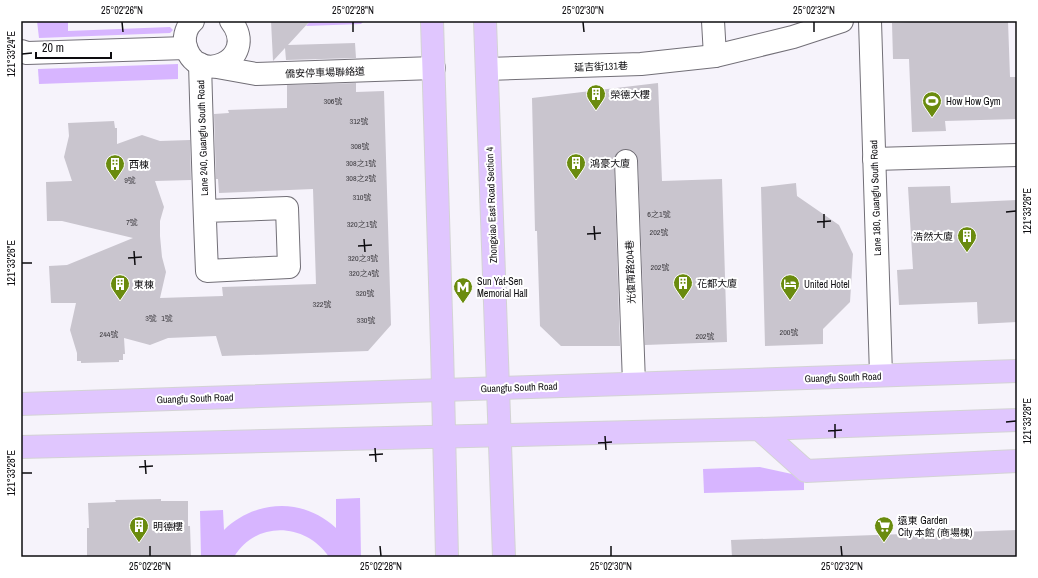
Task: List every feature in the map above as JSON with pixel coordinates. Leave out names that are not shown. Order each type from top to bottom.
[{"type":"main road","points":[[432,21],[445,436],[447,557]]},
{"type":"main road","name":"Zhongxiao East Road Section 4","points":[[485,21],[504,557]]},
{"type":"main road","name":"Guangfu South Road","points":[[21,404],[1017,371]]},
{"type":"main road","points":[[21,447],[759,429],[1017,420]]},
{"type":"main road","points":[[759,429],[806,471],[1017,461]]},
{"type":"street","points":[[193,21],[186,32],[185,41],[201,59],[226,63],[230,60],[238,48],[239,39],[237,30],[231,21]]},
{"type":"street","points":[[713,21],[714,56]]},
{"type":"street","name":"延吉街131巷","points":[[487,69],[641,64],[714,56],[793,38],[842,21]]},
{"type":"street","name":"Lane 180, Guangfu South Road","points":[[870,21],[881,376]]},
{"type":"street","name":"僑安停車場聯絡道","points":[[21,51],[27,53],[201,59],[256,74],[434,68]]},
{"type":"street","name":"Lane 240, Guangfu South Road","points":[[201,59],[205,211],[207,271],[289,268],[287,208],[205,211]]},
{"type":"street","points":[[874,159],[1017,155]]},
{"type":"street","name":"光復南路204巷","points":[[626,161],[634,383]]},
{"type":"shaded area","points":[[37,21],[68,21],[68,31],[170,27],[173,30],[170,33],[39,38]]},
{"type":"shaded area","points":[[310,21],[364,21],[361,24],[306,26]]},
{"type":"shaded area","points":[[178,64],[178,79],[39,84],[38,69]]},
{"type":"shaded area","points":[[760,467],[792,474],[804,480],[804,490],[704,493],[703,469]]},
{"type":"shaded area","points":[[360,498],[361,557],[329,557],[308,537],[295,532],[281,530],[268,532],[255,537],[243,545],[234,557],[201,557],[200,511],[223,510],[224,530],[236,520],[250,513],[264,508],[279,506],[294,507],[309,511],[323,518],[336,528],[336,499]]},
{"type":"building","points":[[271,21],[310,21],[288,45],[355,43],[356,58],[286,60],[285,48],[273,61]]},
{"type":"building","points":[[933,21],[1008,21],[1010,77],[1017,77],[1017,119],[945,121],[946,131],[912,132],[909,59],[893,59],[892,23]]},
{"type":"building","points":[[356,83],[356,92],[384,91],[391,325],[368,351],[222,356],[216,336],[168,338],[150,345],[124,338],[125,354],[123,354],[123,360],[119,360],[119,362],[81,363],[81,361],[77,361],[77,353],[70,330],[76,303],[51,303],[49,266],[67,265],[133,238],[62,221],[47,221],[46,182],[72,181],[64,157],[69,136],[68,123],[114,121],[115,128],[117,128],[117,144],[142,135],[160,141],[190,140],[191,180],[155,181],[164,207],[160,221],[160,236],[162,257],[166,272],[160,298],[223,296],[222,287],[316,284],[313,189],[219,193],[218,179],[216,179],[214,114],[229,113],[228,110],[287,108],[287,85]]},
{"type":"building","points":[[658,83],[662,181],[722,179],[727,342],[645,345],[638,161],[636,154],[632,150],[626,149],[619,151],[615,156],[614,161],[620,346],[561,346],[540,326],[537,231],[535,231],[532,98]]},
{"type":"building","points":[[796,183],[797,196],[839,225],[853,254],[850,302],[823,329],[823,344],[765,346],[761,187]]},
{"type":"building","name":"浩然大廈","points":[[950,186],[951,203],[1017,200],[1017,322],[978,324],[977,302],[899,305],[897,270],[913,269],[908,187]]},
{"type":"building","name":"明德樓","points":[[161,499],[161,501],[188,501],[188,526],[190,526],[191,557],[87,557],[87,528],[89,528],[88,503],[116,502],[115,500]]},
{"type":"building","name":"遠東 Garden City 本館 (商場棟)","points":[[1017,530],[1017,557],[732,557],[731,540]]},
{"type":"place","name":"榮德大樓","points":[[596,111]]},
{"type":"place","name":"How How Gym","points":[[932,118]]},
{"type":"place","name":"鴻豪大廈","points":[[576,180]]},
{"type":"place","name":"西棟","points":[[115,181]]},
{"type":"place","name":"浩然大廈","points":[[967,253]]},
{"type":"place","name":"花都大廈","points":[[683,300]]},
{"type":"place","name":"東棟","points":[[120,301]]},
{"type":"place","name":"United Hotel","points":[[790,301]]},
{"type":"place","name":"Sun Yat-Sen Memorial Hall","points":[[463,304]]},
{"type":"place","name":"明德樓","points":[[139,543]]},
{"type":"place","name":"遠東 Garden City 本館 (商場棟)","points":[[884,543]]}]
